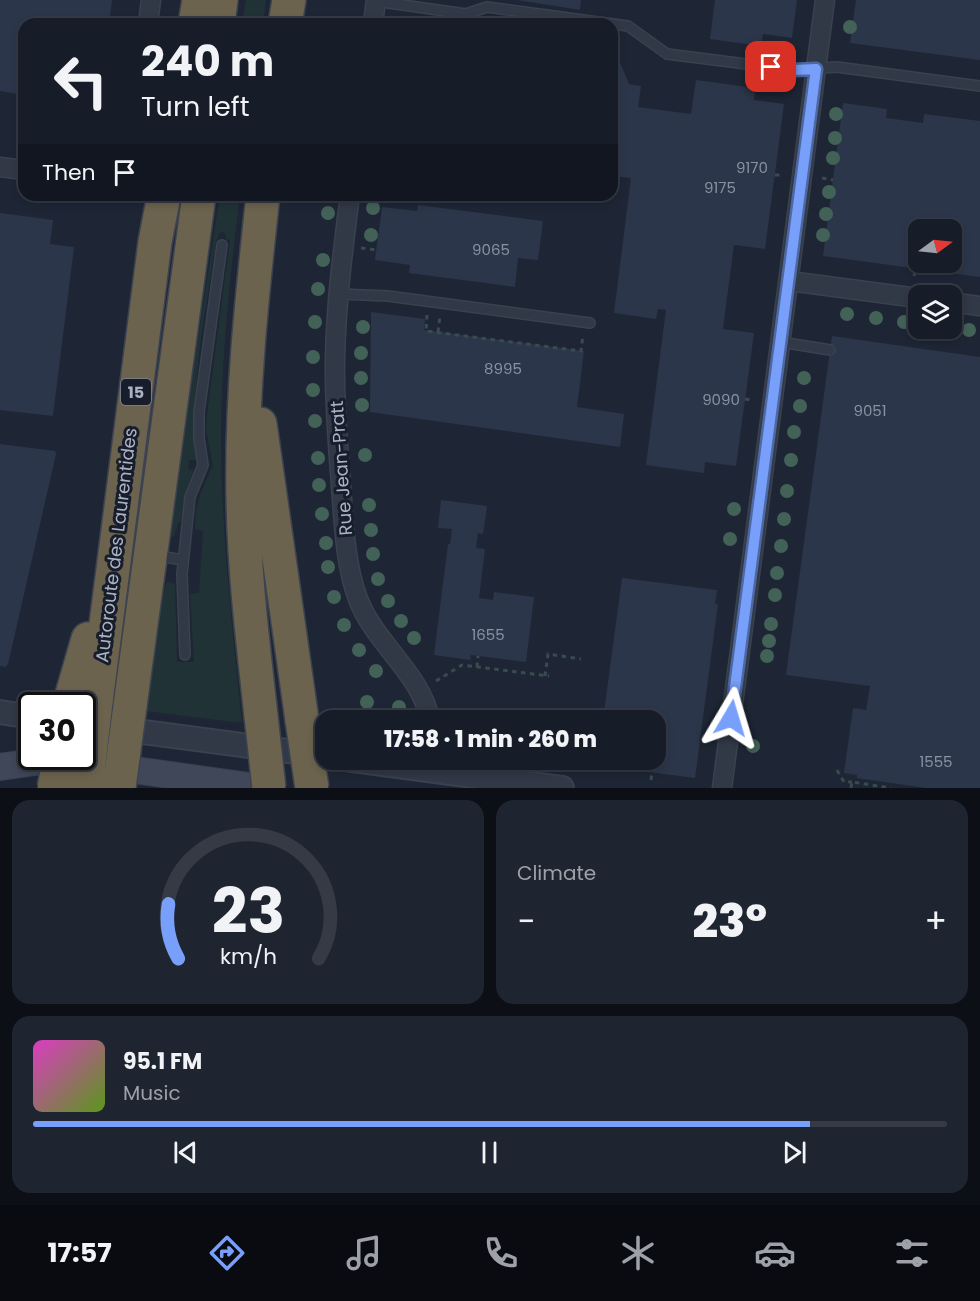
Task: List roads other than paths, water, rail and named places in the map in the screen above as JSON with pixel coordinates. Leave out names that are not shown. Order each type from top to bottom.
[{"type":"highway","points":[[196,18],[199,0]]},
{"type":"highway","points":[[219,18],[221,0]]},
{"type":"highway","points":[[286,18],[289,0]]},
{"type":"highway","name":"Autoroute des Laurentides","points":[[83,692],[116,542],[155,242],[163,201]]},
{"type":"highway","points":[[119,788],[130,706],[167,557],[198,201]]},
{"type":"highway","points":[[262,201],[249,339],[243,449],[246,580],[269,788]]},
{"type":"highway","points":[[249,339],[280,579],[312,788]]},
{"type":"highway","points":[[54,788],[57,770]]},
{"type":"highway","name":"Autoroute des Laurentides","points":[[85,770],[86,788]]},
{"type":"main road","points":[[0,767],[30,762],[63,762],[187,783],[262,788]]},
{"type":"street","points":[[149,18],[151,0]]},
{"type":"street","points":[[373,18],[376,0]]},
{"type":"street","points":[[722,788],[825,0]]},
{"type":"street","points":[[0,167],[18,169]]},
{"type":"street","name":"Rue Jean-Pratt","points":[[349,201],[339,294],[335,359],[342,503],[350,568],[359,600],[367,617],[417,687],[427,710]]},
{"type":"street","points":[[789,281],[908,297]]},
{"type":"street","points":[[962,304],[980,306]]},
{"type":"street","points":[[0,712],[18,715]]},
{"type":"street","points":[[96,712],[181,737],[315,755]]},
{"type":"street","points":[[458,770],[562,788]]},
{"type":"lane","points":[[376,0],[466,14],[488,7],[569,18]]},
{"type":"lane","points":[[618,25],[628,26],[667,54],[794,70],[837,67],[980,86]]},
{"type":"lane","points":[[185,655],[167,557],[203,465],[198,438],[199,412],[222,245]]},
{"type":"lane","points":[[339,294],[388,296],[590,323]]},
{"type":"lane","points":[[781,342],[830,350]]}]
